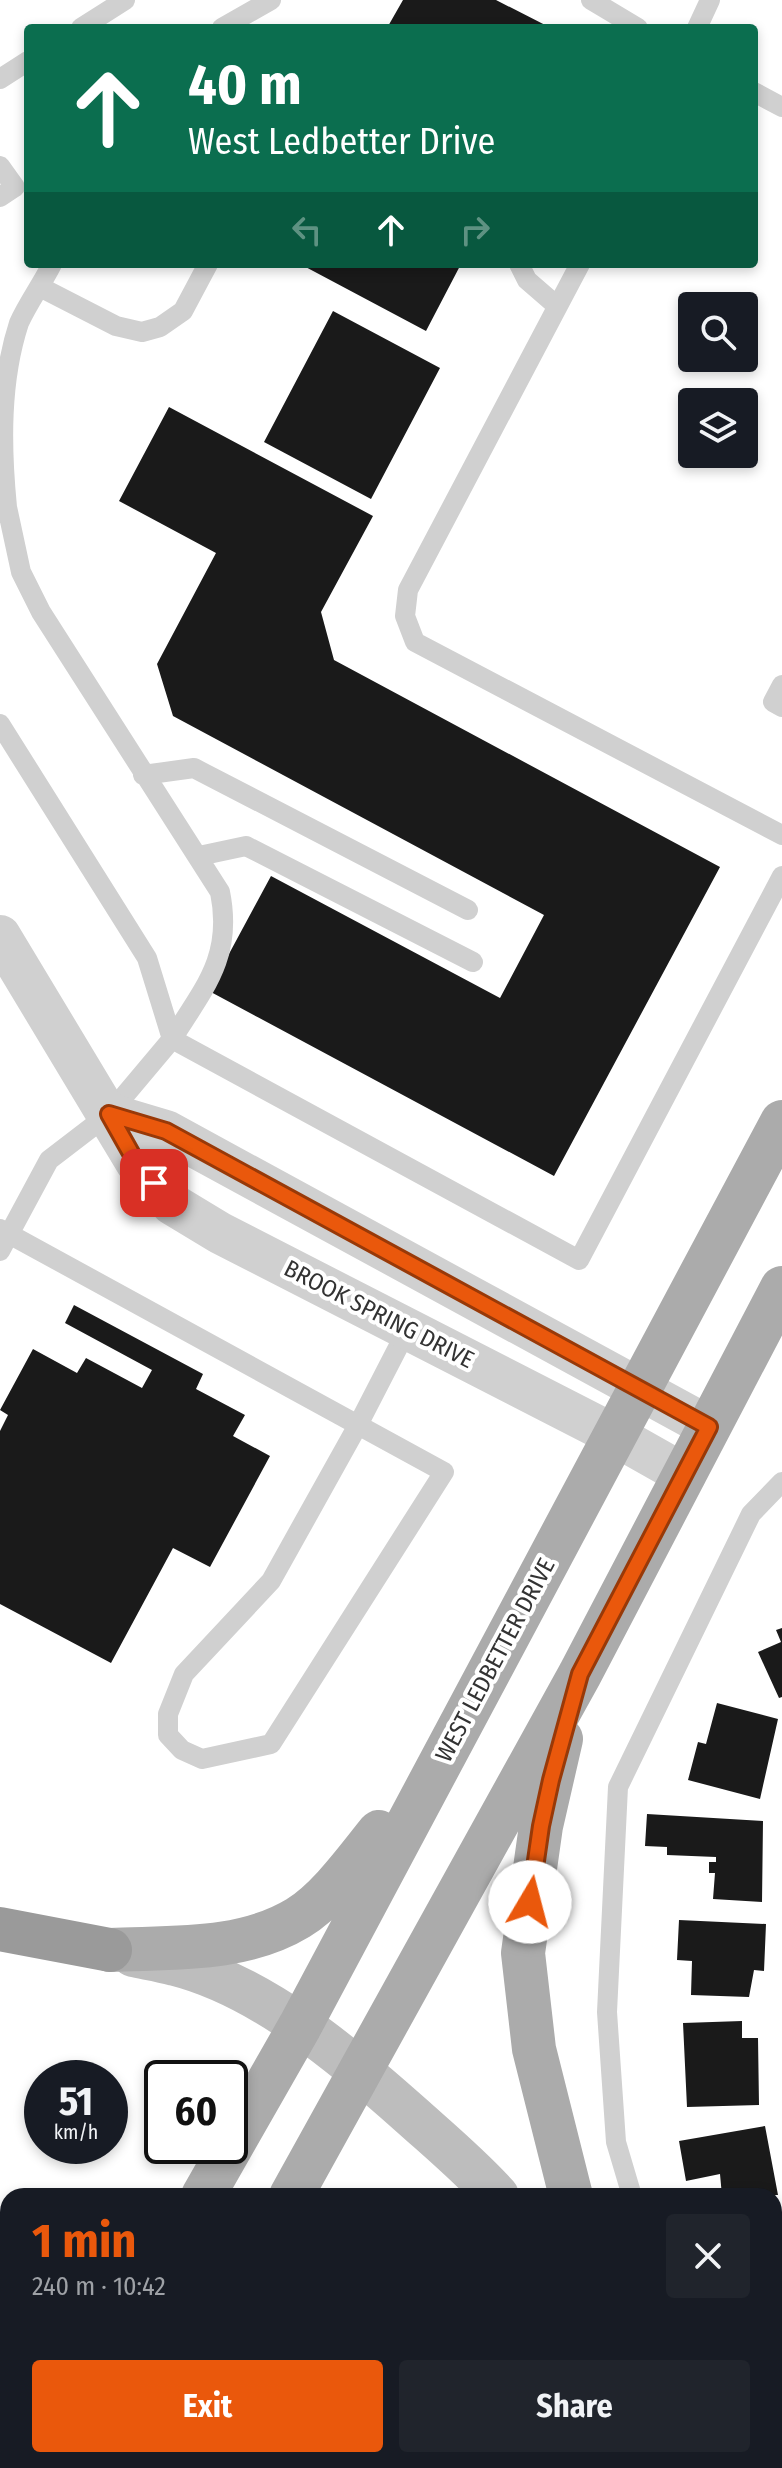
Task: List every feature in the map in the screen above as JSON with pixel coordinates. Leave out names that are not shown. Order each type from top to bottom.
[{"type":"highway","points":[[0,1929],[110,1950]]},
{"type":"main road","name":"WEST LEDBETTER DRIVE","points":[[208,2188],[300,2026],[344,1938],[782,1122]]},
{"type":"main road","points":[[295,2188],[580,1674],[782,1288]]},
{"type":"main road","points":[[569,2188],[534,2049],[523,1953],[541,1826],[556,1757],[580,1674]]},
{"type":"main road","points":[[110,1950],[221,1944],[257,1936],[299,1917],[344,1876],[455,1736]]},
{"type":"main road","points":[[0,1905],[110,1950],[177,1964],[220,1981],[300,2026],[361,2070],[490,2188]]},
{"type":"street","name":"BROOK SPRING DRIVE","points":[[0,936],[136,1162],[172,1204],[220,1233],[616,1436],[685,1475]]},
{"type":"street","points":[[109,1114],[166,1131],[709,1427]]},
{"type":"lane","points":[[87,24],[125,0]]},
{"type":"lane","points":[[253,20],[271,0]]},
{"type":"lane","points":[[591,0],[631,24]]},
{"type":"lane","points":[[699,24],[710,0]]},
{"type":"lane","points":[[0,79],[24,64]]},
{"type":"lane","points":[[758,94],[782,107]]},
{"type":"lane","points":[[0,166],[14,193]]},
{"type":"lane","points":[[50,268],[19,323],[2,369],[2,507],[21,572],[41,612],[143,775],[199,856],[220,892],[226,918],[222,949],[209,981],[172,1039],[109,1114],[49,1160],[3,1238],[358,1425],[444,1472],[271,1744],[202,1759],[182,1750],[168,1735],[168,1714],[184,1674],[271,1581],[358,1425],[408,1328]]},
{"type":"lane","points":[[40,287],[116,326],[142,332],[160,327],[183,311],[206,268]]},
{"type":"lane","points":[[521,268],[527,280],[557,306]]},
{"type":"lane","points":[[578,268],[408,590],[405,616],[415,642],[782,835]]},
{"type":"lane","points":[[782,685],[773,702],[782,707]]},
{"type":"lane","points":[[0,724],[147,958],[172,1039],[579,1260],[782,876]]},
{"type":"lane","points":[[143,775],[194,768],[468,910]]},
{"type":"lane","points":[[199,856],[246,846],[473,962]]},
{"type":"lane","points":[[630,2188],[616,2142],[607,2012],[618,1787],[751,1514],[782,1482]]},
{"type":"building","points":[[403,0],[496,0],[543,24],[389,24]]},
{"type":"building","points":[[308,268],[459,268],[426,331]]},
{"type":"building","points":[[333,311],[440,368],[371,499],[264,442]]},
{"type":"building","points":[[169,407],[373,516],[321,612],[334,660],[720,867],[554,1176],[209,991],[271,876],[500,998],[544,915],[173,716],[157,664],[216,553],[119,501]]},
{"type":"building","points":[[74,1305],[203,1374],[196,1389],[245,1415],[233,1436],[270,1456],[210,1567],[173,1548],[111,1663],[0,1604],[0,1431],[8,1415],[0,1410],[33,1349],[77,1373],[86,1358],[142,1388],[152,1370],[65,1323]]},
{"type":"building","points":[[782,1628],[782,1697],[779,1698],[758,1652],[781,1642],[776,1630]]},
{"type":"building","points":[[717,1703],[778,1719],[760,1799],[688,1780],[698,1742],[706,1744]]},
{"type":"building","points":[[647,1814],[763,1821],[762,1902],[713,1899],[715,1873],[709,1873],[709,1862],[716,1862],[716,1857],[667,1855],[667,1847],[645,1846]]},
{"type":"building","points":[[679,1920],[766,1924],[764,1971],[754,1970],[749,1997],[691,1995],[692,1961],[677,1960]]},
{"type":"building","points":[[742,2021],[742,2038],[758,2038],[759,2105],[687,2107],[683,2023]]},
{"type":"building","points":[[765,2126],[777,2188],[721,2188],[720,2174],[686,2181],[679,2141]]},
{"type":"route","points":[[154,1183],[136,1162],[109,1114],[166,1131],[709,1427],[580,1674],[556,1757],[541,1826],[530,1902]]}]
